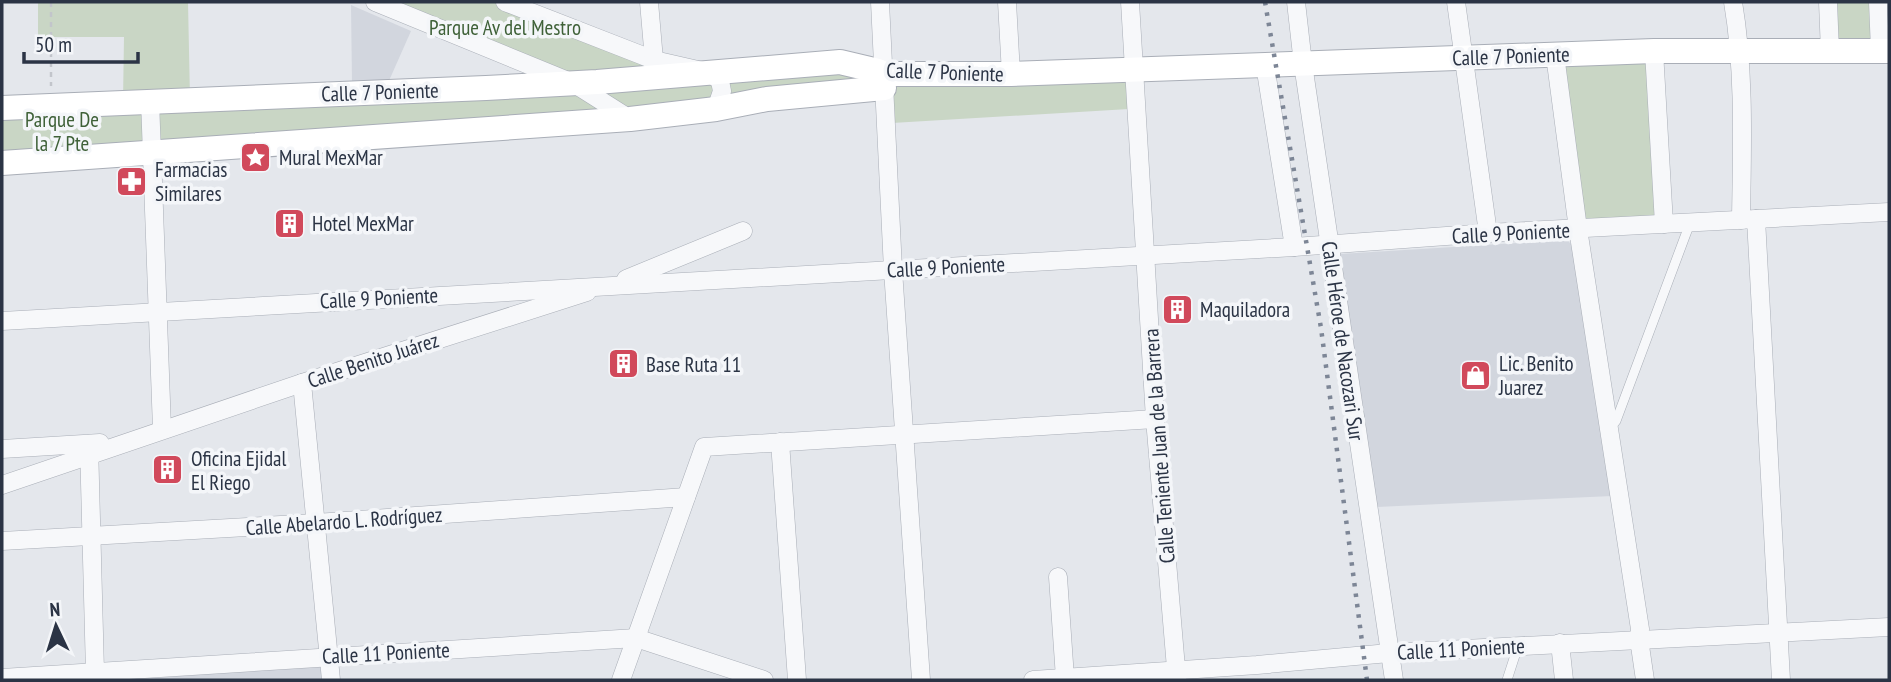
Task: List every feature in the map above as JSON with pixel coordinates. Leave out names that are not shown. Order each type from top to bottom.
[{"type":"main road","name":"Calle 7 Poniente","points":[[2,163],[630,119],[716,109],[884,81],[1134,68],[1654,51],[1885,51]]},
{"type":"main road","name":"Calle 7 Poniente","points":[[2,108],[573,83],[840,62],[870,69],[884,81]]},
{"type":"street","points":[[375,2],[404,8],[573,83],[630,119]]},
{"type":"street","points":[[505,2],[532,8],[654,60],[711,72],[720,81],[722,91],[716,109]]},
{"type":"street","points":[[649,2],[654,60]]},
{"type":"street","points":[[880,2],[893,270],[921,680]]},
{"type":"street","points":[[1007,2],[1011,74]]},
{"type":"street","name":"Calle Teniente Juan de la Barrera","points":[[1130,2],[1155,419],[1177,675]]},
{"type":"street","name":"Calle Héroe de Nacozari Sur","points":[[1296,2],[1329,245],[1394,680]]},
{"type":"street","points":[[1456,2],[1488,233]]},
{"type":"street","points":[[1733,2],[1781,680]]},
{"type":"street","points":[[1828,2],[1829,52]]},
{"type":"street","points":[[1878,2],[1885,51]]},
{"type":"street","points":[[1654,51],[1664,224]]},
{"type":"street","points":[[1555,55],[1578,229],[1640,629],[1645,680]]},
{"type":"street","points":[[1265,65],[1294,247]]},
{"type":"street","points":[[150,100],[162,429]]},
{"type":"street","name":"Calle 9 Poniente","points":[[2,321],[1329,245],[1488,233],[1889,212]]},
{"type":"street","name":"Calle Benito Juárez","points":[[2,485],[89,449],[125,442],[612,284],[743,231]]},
{"type":"street","points":[[302,383],[331,680]]},
{"type":"street","points":[[621,680],[704,447],[1155,419]]},
{"type":"street","points":[[780,442],[797,680]]},
{"type":"street","points":[[2,449],[89,449],[95,672]]},
{"type":"street","name":"Calle Abelardo L. Rodríguez","points":[[2,541],[316,523],[686,497]]},
{"type":"street","points":[[1058,577],[1065,678]]},
{"type":"street","name":"Calle 11 Poniente","points":[[1042,680],[1258,672],[1389,653],[1889,627]]},
{"type":"street","name":"Calle 11 Poniente","points":[[2,678],[636,638],[764,680]]},
{"type":"street","points":[[1560,643],[1564,680]]},
{"type":"lane","points":[[1610,427],[1616,421],[1690,223]]},
{"type":"lane","points":[[1507,680],[1518,646]]},
{"type":"path","points":[[51,2],[51,105]]},
{"type":"shaded area","points":[[351,5],[411,31],[388,83],[352,84]]},
{"type":"shaded area","name":"Lic. Benito Juarez","points":[[1567,240],[1575,248],[1612,496],[1377,507],[1340,254]]},
{"type":"shaded area","points":[[321,664],[323,680],[132,680]]},
{"type":"green space","name":"Parque De la 7 Pte","points":[[38,2],[188,2],[190,99],[839,63],[880,87],[2,162],[2,108],[123,101],[124,37],[38,37]]},
{"type":"green space","name":"Parque Av del Mestro","points":[[379,2],[499,2],[650,64],[648,76],[565,74]]},
{"type":"green space","points":[[1834,2],[1873,2],[1875,43],[1836,44]]},
{"type":"green space","points":[[1650,54],[1661,217],[1582,225],[1558,60]]},
{"type":"green space","points":[[1127,72],[1129,109],[892,123],[886,80]]},
{"type":"railway","points":[[1265,2],[1321,328],[1367,680]]},
{"type":"place","name":"Mural MexMar","points":[[256,157]]},
{"type":"place","name":"Farmacias Similares","points":[[132,181]]},
{"type":"place","name":"Hotel MexMar","points":[[289,223]]},
{"type":"place","name":"Maquiladora","points":[[1177,309]]},
{"type":"place","name":"Base Ruta 11","points":[[623,364]]},
{"type":"place","name":"Lic. Benito Juarez","points":[[1476,375]]},
{"type":"place","name":"Oficina Ejidal El Riego","points":[[168,470]]}]
